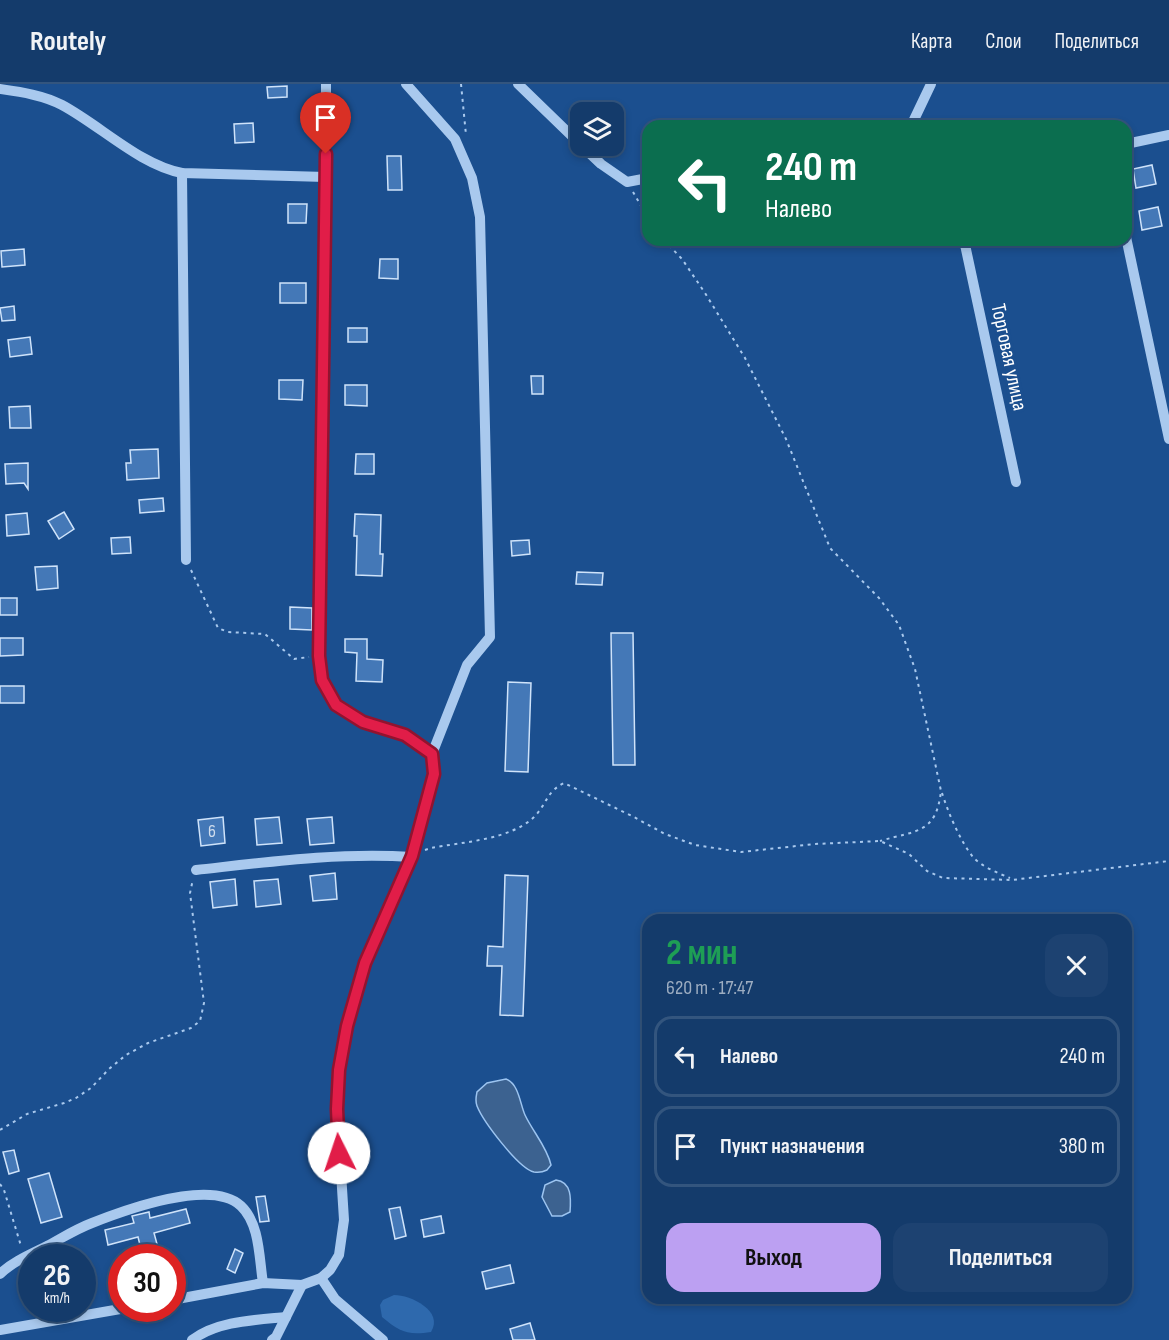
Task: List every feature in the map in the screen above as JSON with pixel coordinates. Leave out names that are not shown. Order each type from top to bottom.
[{"type":"street","points":[[326,84],[319,656],[322,680],[336,705],[363,722],[405,735],[432,754]]},
{"type":"street","points":[[186,1297],[263,1283],[302,1285],[321,1278],[330,1270],[339,1255],[344,1220],[337,1109],[339,1070],[347,1026],[365,963],[412,856],[434,774],[432,754],[467,666],[490,637],[480,217],[472,178],[455,139],[406,84]]},
{"type":"street","points":[[518,84],[570,134]]},
{"type":"street","points":[[913,120],[931,84]]},
{"type":"street","points":[[0,88],[32,93],[61,104],[145,159],[166,170],[183,173],[326,177]]},
{"type":"street","points":[[1132,143],[1169,135]]},
{"type":"street","points":[[592,156],[627,182],[642,179]]},
{"type":"street","points":[[183,173],[186,560]]},
{"type":"street","name":"Торговая улица","points":[[965,246],[1016,482]]},
{"type":"street","points":[[1128,246],[1169,439]]},
{"type":"street","points":[[196,870],[314,857],[412,856]]},
{"type":"street","points":[[52,1244],[100,1220],[140,1206],[208,1194],[230,1198],[241,1206],[253,1222],[263,1283]]},
{"type":"street","points":[[0,1274],[18,1262]]},
{"type":"street","points":[[321,1278],[335,1299],[383,1340]]},
{"type":"street","points":[[272,1340],[302,1285]]},
{"type":"street","points":[[0,1330],[108,1311]]},
{"type":"street","points":[[192,1340],[201,1333],[243,1321],[286,1317]]},
{"type":"street","points":[[362,1323],[368,1340]]},
{"type":"path","points":[[461,84],[467,138]]},
{"type":"path","points":[[627,182],[642,208]]},
{"type":"path","points":[[670,246],[682,259],[705,293],[745,358],[786,438],[830,548],[879,597],[899,625],[915,669],[941,791],[949,815],[974,857],[990,869],[1012,880]]},
{"type":"path","points":[[186,560],[218,628],[228,632],[266,634],[294,658],[319,656]]},
{"type":"path","points":[[412,856],[431,848],[485,839],[511,831],[533,818],[545,803],[552,789],[564,783],[665,834],[695,845],[741,852],[815,844],[880,841],[921,829],[935,818],[941,791]]},
{"type":"path","points":[[880,841],[909,854],[927,871],[943,878],[1012,880],[1169,861]]},
{"type":"path","points":[[0,1130],[27,1114],[76,1098],[91,1088],[109,1068],[126,1055],[148,1042],[190,1028],[200,1021],[204,1003],[190,893],[196,870]]},
{"type":"path","points":[[0,1184],[4,1190],[20,1244]]},
{"type":"shaded area","points":[[506,1079],[514,1085],[525,1115],[546,1152],[551,1165],[545,1171],[534,1172],[519,1162],[493,1132],[477,1106],[477,1092],[487,1083]]},
{"type":"shaded area","points":[[556,1180],[565,1184],[570,1197],[570,1212],[562,1216],[552,1216],[542,1197],[545,1185]]},
{"type":"shaded area","points":[[394,1295],[417,1301],[429,1311],[434,1324],[431,1332],[409,1333],[393,1326],[382,1317],[380,1305],[383,1300]]},
{"type":"building","points":[[287,86],[287,97],[268,98],[267,87]]},
{"type":"building","points":[[253,123],[254,142],[235,143],[234,124]]},
{"type":"building","points":[[387,156],[401,156],[402,190],[388,190]]},
{"type":"building","points":[[1152,165],[1156,184],[1136,188],[1133,169]]},
{"type":"building","points":[[288,204],[307,204],[306,223],[288,223]]},
{"type":"building","points":[[1158,207],[1162,226],[1142,230],[1139,211]]},
{"type":"building","points":[[24,249],[25,265],[2,267],[1,251]]},
{"type":"building","points":[[380,259],[398,259],[398,279],[379,278]]},
{"type":"building","points":[[280,283],[306,283],[306,303],[280,303]]},
{"type":"building","points":[[14,306],[15,320],[2,321],[0,308]]},
{"type":"building","points":[[348,328],[367,328],[367,342],[348,342]]},
{"type":"building","points":[[30,337],[32,354],[10,357],[8,340]]},
{"type":"building","points":[[531,376],[543,376],[543,394],[532,394]]},
{"type":"building","points":[[279,380],[303,380],[302,400],[279,399]]},
{"type":"building","points":[[345,385],[367,385],[367,406],[345,405]]},
{"type":"building","points":[[30,406],[31,428],[10,428],[9,407]]},
{"type":"building","points":[[158,449],[159,478],[127,480],[126,463],[131,463],[130,450]]},
{"type":"building","points":[[356,454],[374,454],[374,474],[355,474]]},
{"type":"building","points":[[28,463],[28,489],[24,483],[6,484],[5,464]]},
{"type":"building","points":[[163,498],[164,511],[140,513],[139,500]]},
{"type":"building","points":[[64,512],[74,529],[59,539],[48,521]]},
{"type":"building","points":[[27,513],[29,534],[7,536],[6,515]]},
{"type":"building","points":[[355,514],[381,515],[382,576],[356,575]]},
{"type":"building","points":[[130,537],[131,553],[112,554],[111,538]]},
{"type":"building","points":[[529,540],[530,554],[512,556],[511,541]]},
{"type":"building","points":[[57,566],[58,588],[37,590],[35,567]]},
{"type":"building","points":[[577,572],[603,573],[602,585],[576,584]]},
{"type":"building","points":[[0,598],[17,598],[17,615],[0,615]]},
{"type":"building","points":[[290,607],[312,608],[312,630],[290,629]]},
{"type":"building","points":[[611,633],[633,633],[635,765],[613,765]]},
{"type":"building","points":[[0,638],[23,638],[23,655],[0,656]]},
{"type":"building","points":[[345,639],[367,639],[367,659],[383,660],[382,682],[356,681],[357,653],[345,652]]},
{"type":"building","points":[[508,682],[531,683],[528,772],[505,771]]},
{"type":"building","points":[[0,686],[24,686],[24,703],[0,703]]},
{"type":"building","points":[[223,817],[225,843],[201,846],[198,820]]},
{"type":"building","points":[[279,817],[282,843],[257,845],[255,819]]},
{"type":"building","points":[[332,817],[334,843],[310,845],[307,819]]},
{"type":"building","points":[[335,873],[337,899],[313,901],[310,876]]},
{"type":"building","points":[[505,875],[528,876],[523,1016],[500,1015],[502,966],[487,966],[488,946],[503,947]]},
{"type":"building","points":[[235,879],[237,905],[213,908],[210,882]]},
{"type":"building","points":[[278,879],[281,904],[256,907],[254,881]]},
{"type":"building","points":[[14,1150],[19,1171],[9,1174],[3,1152]]},
{"type":"building","points":[[49,1173],[62,1217],[41,1223],[28,1179]]},
{"type":"building","points":[[265,1196],[269,1221],[260,1222],[256,1197]]},
{"type":"building","points":[[400,1207],[406,1236],[395,1239],[389,1209]]},
{"type":"building","points":[[186,1209],[190,1223],[154,1233],[157,1244],[140,1244],[138,1237],[108,1245],[105,1230],[134,1223],[132,1216],[149,1212],[150,1218]]},
{"type":"building","points":[[441,1216],[444,1233],[424,1237],[421,1220]]},
{"type":"building","points":[[235,1249],[243,1253],[235,1273],[227,1269]]},
{"type":"building","points":[[510,1265],[514,1283],[486,1289],[482,1272]]},
{"type":"building","points":[[530,1323],[535,1340],[513,1340],[510,1329]]},
{"type":"route","points":[[326,154],[319,656],[322,680],[336,705],[363,722],[405,735],[432,754],[434,774],[412,856],[365,963],[347,1026],[339,1070],[337,1109],[339,1153]]}]
